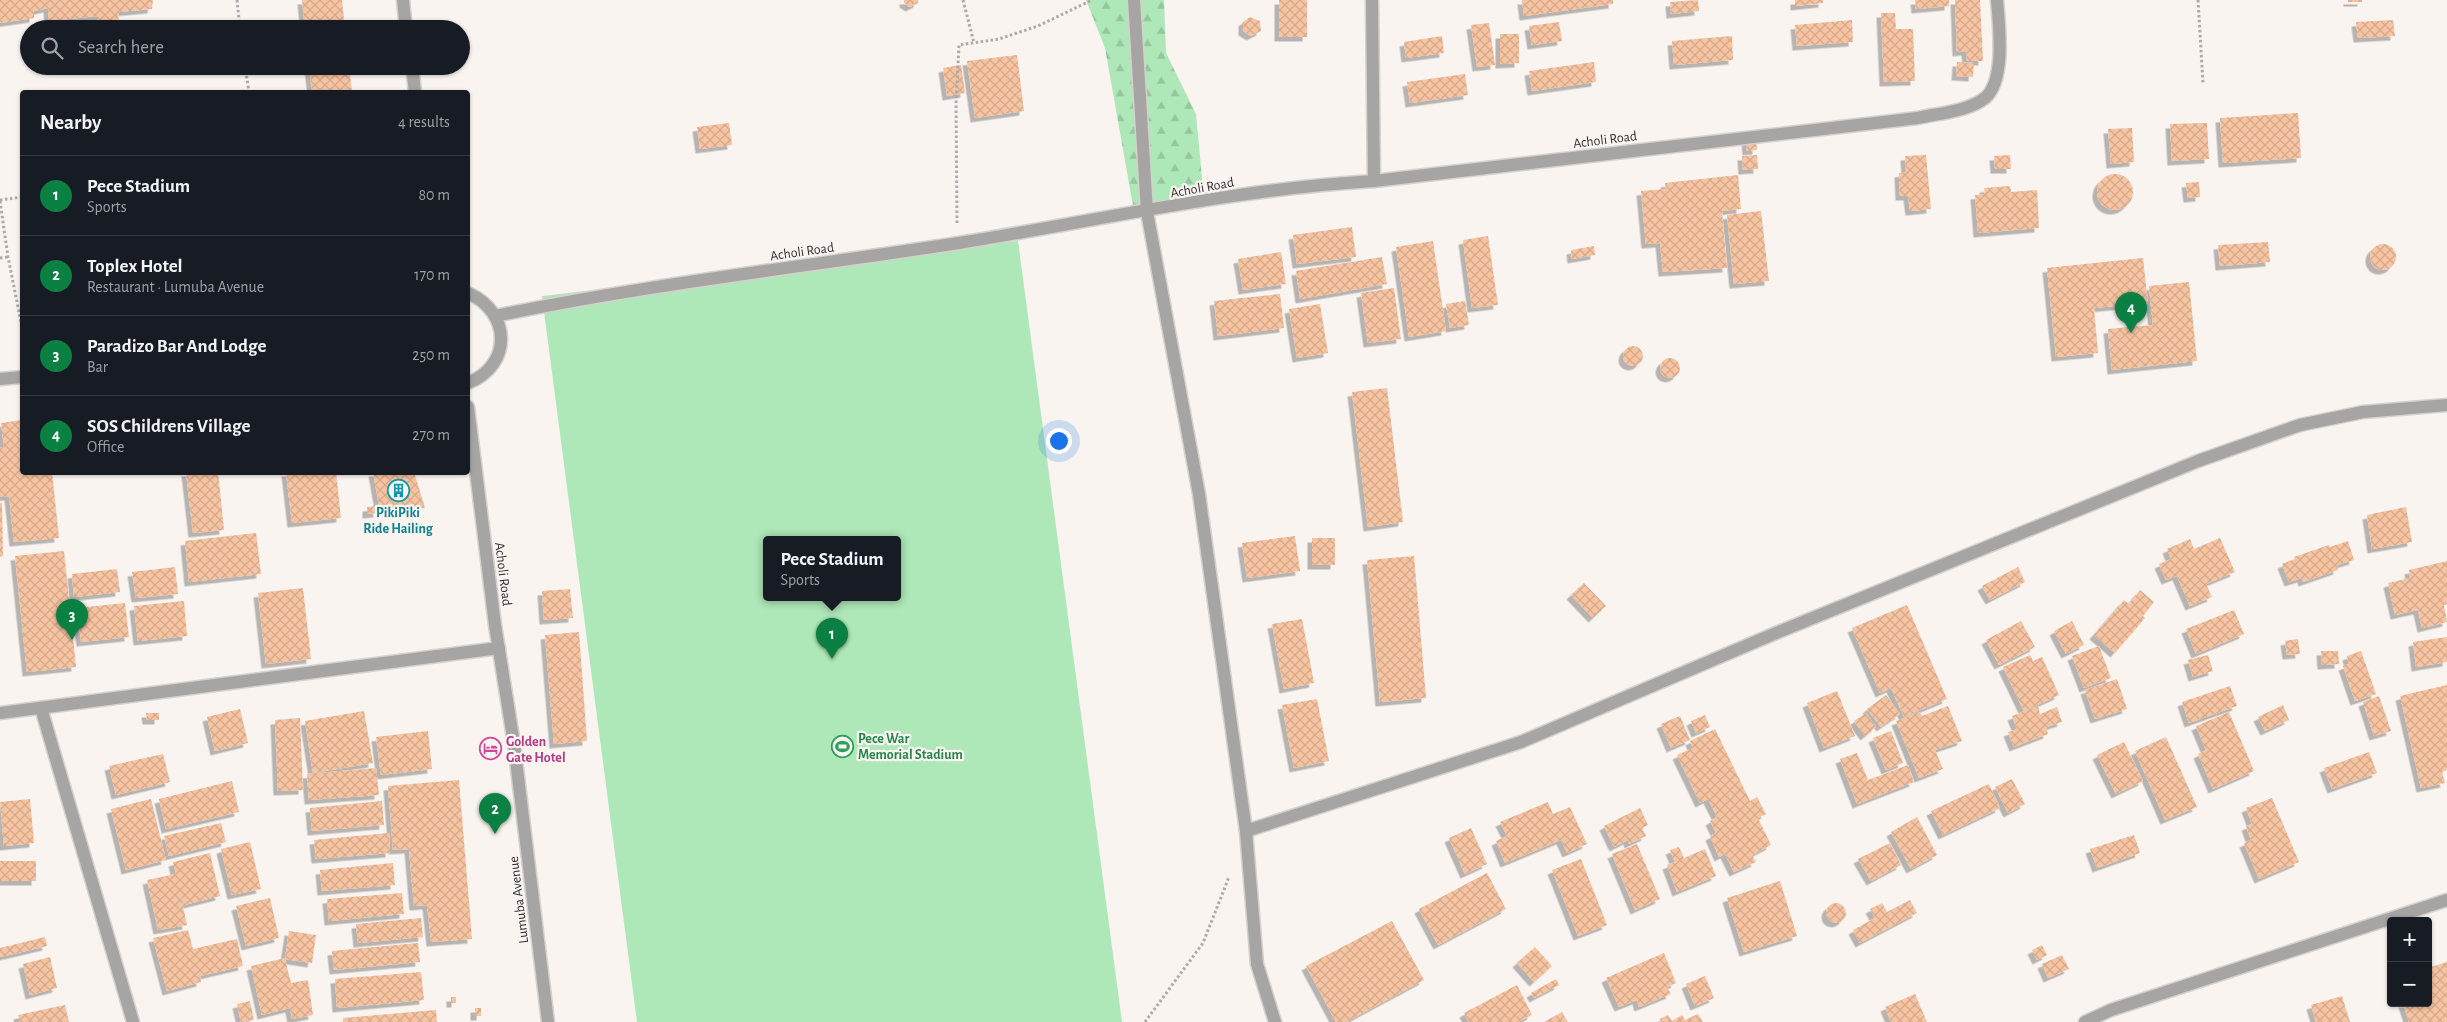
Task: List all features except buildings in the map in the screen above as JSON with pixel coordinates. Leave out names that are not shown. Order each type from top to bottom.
[{"type":"street","points":[[402,0],[405,20]]},
{"type":"street","points":[[1134,0],[1147,212],[1199,494],[1246,831],[1257,964],[1275,1022]]},
{"type":"street","points":[[1372,0],[1374,181]]},
{"type":"street","name":"Acholi Road","points":[[495,316],[568,300],[957,243],[1304,185],[1374,181],[1918,118],[1964,108],[1985,97],[1997,79],[2000,34],[1997,0]]},
{"type":"street","points":[[413,75],[415,90]]},
{"type":"street","points":[[470,294],[479,298],[495,316],[500,327],[499,352],[486,372],[470,382]]},
{"type":"street","points":[[0,379],[20,377]]},
{"type":"street","points":[[1246,831],[1521,742],[1786,629],[2198,462],[2300,425],[2363,412],[2447,405]]},
{"type":"street","name":"Acholi Road","points":[[470,423],[499,648],[514,744]]},
{"type":"street","points":[[0,713],[499,648]]},
{"type":"street","points":[[41,708],[133,1022]]},
{"type":"street","name":"Lumuba Avenue","points":[[514,744],[548,1022]]},
{"type":"street","points":[[2085,1022],[2111,1010],[2447,900]]},
{"type":"path","points":[[236,0],[239,20]]},
{"type":"path","points":[[963,0],[974,42]]},
{"type":"path","points":[[957,243],[956,104],[959,45],[999,39],[1038,26],[1092,0]]},
{"type":"path","points":[[2198,0],[2203,83]]},
{"type":"path","points":[[246,75],[249,90]]},
{"type":"path","points":[[20,197],[0,201],[8,257],[20,317]]},
{"type":"path","points":[[0,258],[8,257]]},
{"type":"path","points":[[1144,1022],[1203,944],[1229,874]]},
{"type":"green space","points":[[1086,0],[1164,0],[1166,53],[1196,114],[1204,199],[1133,206],[1105,48]]},
{"type":"green space","points":[[1018,241],[1122,1022],[637,1022],[542,296]]},
{"type":"place","name":"SOS Childrens Village","points":[[2131,333]]},
{"type":"place","name":"PikiPiki Ride Hailing","points":[[398,490]]},
{"type":"place","name":"Paradizo Bar And Lodge","points":[[72,640]]},
{"type":"place","name":"Pece Stadium","points":[[832,659]]},
{"type":"place","name":"Pece War Memorial Stadium","points":[[842,746]]},
{"type":"place","name":"Golden Gate Hotel","points":[[490,749]]},
{"type":"place","name":"Toplex Hotel","points":[[495,834]]}]
